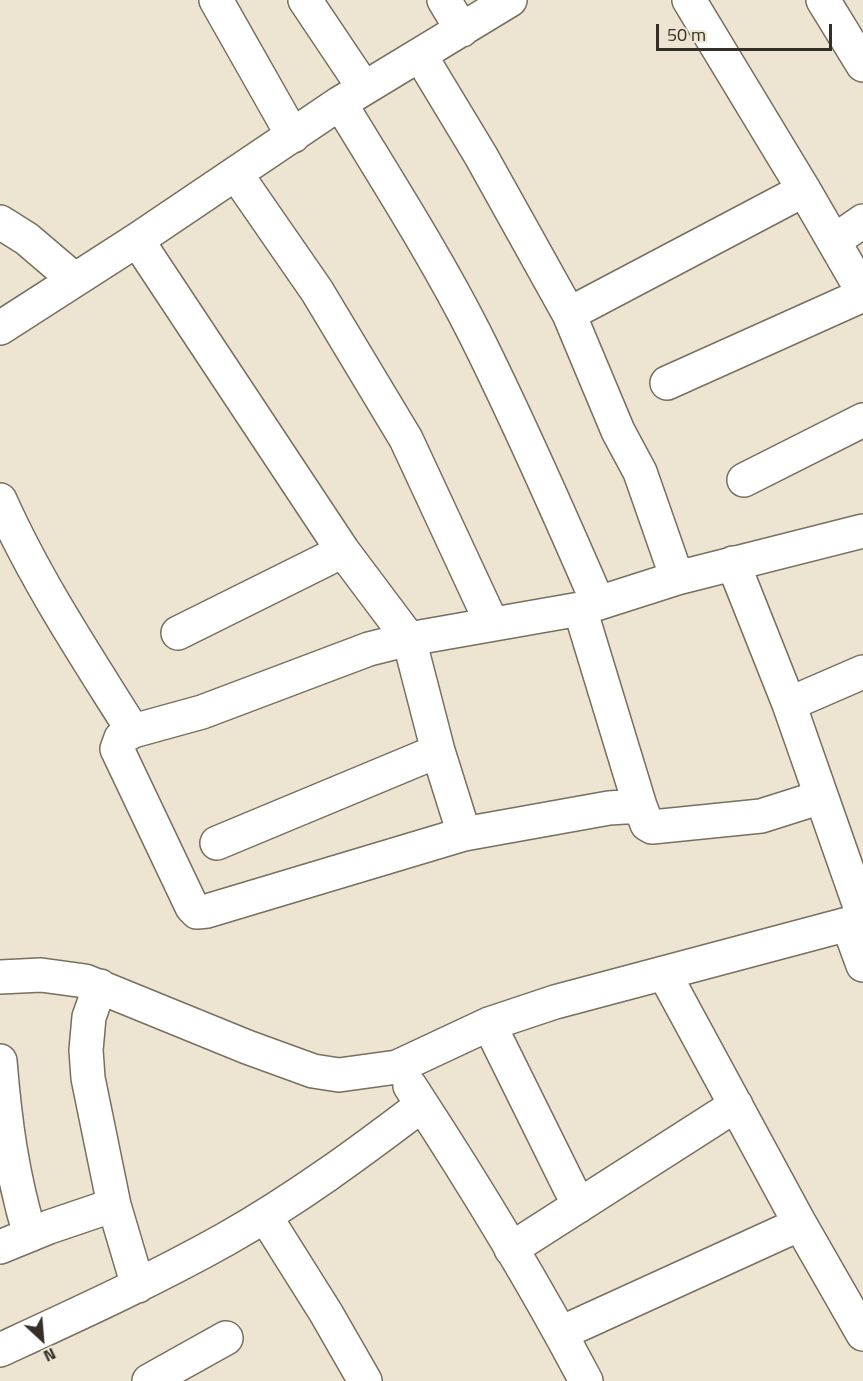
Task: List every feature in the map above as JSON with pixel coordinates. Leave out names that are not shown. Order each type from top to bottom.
[{"type":"street","points":[[216,0],[293,136]]},
{"type":"street","points":[[305,0],[423,242],[474,333],[541,472],[589,606],[640,806],[647,824],[652,826],[761,816],[821,797]]},
{"type":"street","points":[[444,0],[462,30]]},
{"type":"street","points":[[0,328],[137,240],[352,96],[510,0]]},
{"type":"street","points":[[666,383],[863,293],[804,190],[689,0]]},
{"type":"street","points":[[823,0],[863,66]]},
{"type":"street","points":[[420,55],[481,156],[569,314],[618,431],[640,472],[677,579]]},
{"type":"street","points":[[236,174],[317,291],[406,439],[492,624]]},
{"type":"street","points":[[569,314],[804,190]]},
{"type":"street","points":[[834,241],[863,221]]},
{"type":"street","points":[[0,222],[27,239],[75,280]]},
{"type":"street","points":[[137,240],[343,551],[409,639],[438,751],[464,834]]},
{"type":"street","points":[[744,480],[863,420]]},
{"type":"street","points":[[0,500],[10,524],[60,615],[133,731]]},
{"type":"street","points":[[640,806],[609,808],[464,834],[207,911],[197,912],[192,907],[117,749],[121,738],[133,731],[202,712],[369,649],[409,639],[589,606],[733,563],[863,531]]},
{"type":"street","points":[[178,633],[343,551]]},
{"type":"street","points":[[733,563],[789,704],[821,797],[858,919],[863,965]]},
{"type":"street","points":[[789,704],[863,672]]},
{"type":"street","points":[[217,843],[438,751]]},
{"type":"street","points":[[0,977],[41,975],[85,981],[194,1026],[313,1071],[339,1075],[397,1067],[489,1024],[555,1002],[858,919]]},
{"type":"street","points":[[664,973],[800,1224],[863,1334]]},
{"type":"street","points":[[100,986],[89,1017],[86,1050],[88,1078],[114,1205],[138,1286]]},
{"type":"street","points":[[489,1024],[579,1206]]},
{"type":"street","points":[[0,1061],[8,1142],[30,1235]]},
{"type":"street","points":[[397,1067],[511,1249],[561,1333],[586,1381]]},
{"type":"street","points":[[0,1350],[138,1286],[265,1216],[369,1145],[422,1105]]},
{"type":"street","points":[[511,1249],[736,1105]]},
{"type":"street","points":[[0,1247],[114,1205]]},
{"type":"street","points":[[265,1216],[326,1313],[365,1381]]},
{"type":"street","points":[[561,1333],[800,1224]]},
{"type":"street","points":[[165,1377],[226,1338]]}]
